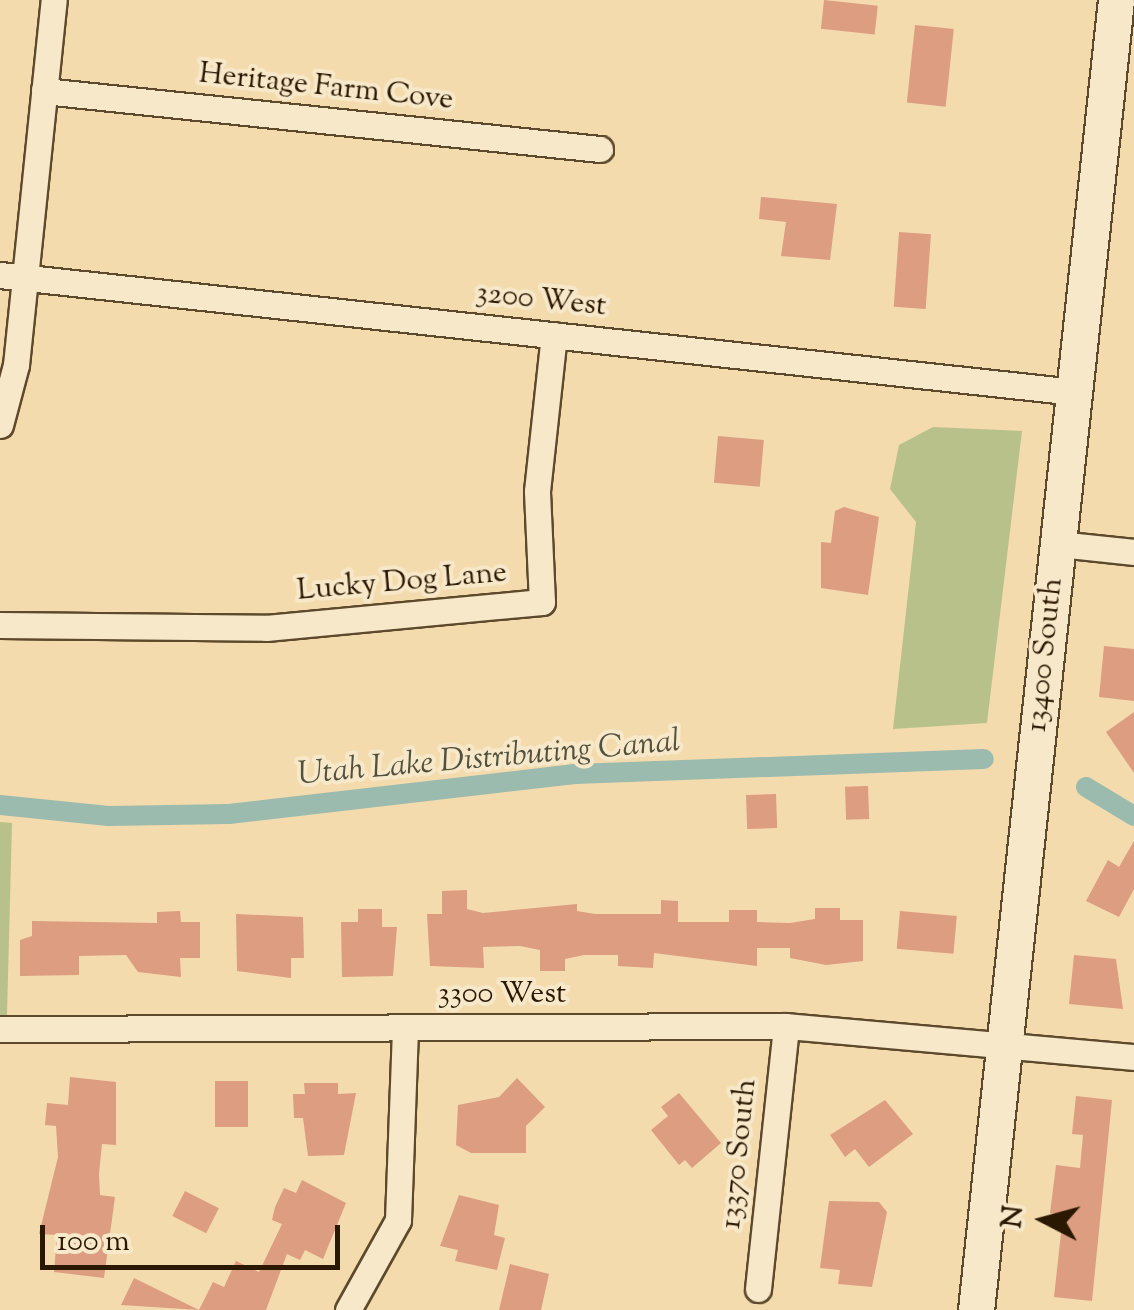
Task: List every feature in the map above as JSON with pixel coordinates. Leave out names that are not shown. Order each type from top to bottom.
[{"type":"main road","name":"13400 South","points":[[976,1310],[1116,0]]},
{"type":"street","points":[[0,425],[12,277],[44,91],[54,0]]},
{"type":"street","name":"Heritage Farm Cove","points":[[44,91],[600,149]]},
{"type":"street","name":"3200 West","points":[[12,277],[1075,392]]},
{"type":"street","name":"Lucky Dog Lane","points":[[0,625],[266,628],[542,602],[537,491],[554,335]]},
{"type":"street","points":[[1058,544],[1134,552]]},
{"type":"street","name":"3300 West","points":[[0,1030],[786,1026],[1134,1057]]},
{"type":"street","name":"13370 South","points":[[758,1289],[786,1026]]},
{"type":"street","points":[[348,1310],[398,1220],[404,1028]]},
{"type":"green space","points":[[933,427],[1022,431],[987,723],[893,729],[916,522],[890,489],[899,445]]},
{"type":"green space","points":[[0,822],[12,823],[7,1015],[0,1015]]},
{"type":"building","points":[[824,0],[878,6],[875,34],[821,29]]},
{"type":"building","points":[[915,25],[954,29],[946,107],[907,103]]},
{"type":"building","points":[[761,197],[837,204],[830,260],[781,256],[786,222],[759,219]]},
{"type":"building","points":[[899,232],[931,234],[926,309],[894,307]]},
{"type":"building","points":[[718,436],[764,440],[760,487],[714,483]]},
{"type":"building","points":[[844,507],[879,517],[868,595],[821,588],[821,542],[831,543],[835,511]]},
{"type":"building","points":[[1104,646],[1134,649],[1134,701],[1099,697]]},
{"type":"building","points":[[1134,712],[1134,773],[1106,732]]},
{"type":"building","points":[[868,786],[869,819],[846,820],[845,787]]},
{"type":"building","points":[[776,794],[777,828],[747,829],[746,795]]},
{"type":"building","points":[[1134,841],[1134,889],[1119,917],[1086,901],[1108,860],[1119,867]]},
{"type":"building","points":[[467,890],[467,909],[483,913],[577,904],[577,911],[595,914],[661,914],[661,900],[678,901],[678,922],[729,922],[729,910],[757,910],[757,922],[790,923],[815,919],[815,908],[840,908],[840,920],[863,920],[863,961],[826,965],[790,958],[790,948],[757,948],[757,966],[654,953],[653,968],[618,966],[618,955],[584,955],[565,959],[565,971],[540,971],[540,950],[520,946],[483,947],[484,968],[430,966],[427,914],[442,914],[442,891]]},
{"type":"building","points":[[358,909],[382,909],[382,927],[397,927],[393,976],[342,977],[341,922],[358,922]]},
{"type":"building","points":[[180,911],[181,922],[200,922],[200,958],[180,958],[181,977],[138,972],[126,955],[79,956],[79,975],[20,976],[20,940],[32,936],[32,921],[157,923],[157,912]]},
{"type":"building","points":[[900,911],[957,916],[953,954],[897,949]]},
{"type":"building","points":[[236,914],[303,917],[304,958],[291,958],[291,978],[237,971]]},
{"type":"building","points":[[1074,955],[1116,959],[1123,1009],[1069,1004]]},
{"type":"building","points":[[70,1077],[116,1082],[116,1145],[102,1144],[99,1174],[100,1195],[115,1197],[104,1278],[54,1272],[57,1235],[39,1234],[58,1157],[56,1126],[45,1125],[47,1103],[68,1105]]},
{"type":"building","points":[[517,1078],[545,1107],[526,1126],[526,1153],[471,1153],[456,1145],[458,1105],[499,1097]]},
{"type":"building","points":[[215,1081],[248,1081],[248,1127],[215,1127]]},
{"type":"building","points":[[304,1083],[338,1083],[338,1094],[356,1093],[344,1155],[308,1156],[303,1118],[294,1118],[293,1094],[305,1094]]},
{"type":"building","points":[[679,1093],[721,1143],[692,1168],[685,1160],[679,1165],[651,1130],[668,1116],[661,1107]]},
{"type":"building","points":[[1076,1096],[1112,1100],[1092,1301],[1054,1297],[1063,1215],[1050,1213],[1056,1165],[1080,1168],[1083,1135],[1072,1134]]},
{"type":"building","points":[[885,1100],[913,1134],[869,1167],[855,1149],[845,1157],[830,1135]]},
{"type":"building","points":[[302,1180],[346,1203],[323,1259],[305,1250],[300,1260],[287,1254],[266,1310],[199,1310],[213,1282],[224,1287],[236,1261],[259,1272],[282,1224],[272,1220],[275,1207],[284,1188],[296,1193]]},
{"type":"building","points":[[185,1191],[219,1208],[206,1233],[172,1216]]},
{"type":"building","points":[[459,1195],[499,1205],[494,1235],[505,1238],[497,1270],[455,1261],[458,1250],[440,1246]]},
{"type":"building","points":[[829,1201],[879,1202],[887,1212],[872,1287],[838,1284],[840,1270],[820,1268]]},
{"type":"building","points":[[510,1264],[549,1274],[541,1310],[499,1310]]},
{"type":"building","points":[[134,1278],[199,1310],[121,1305]]},
{"type":"waterway","name":"Utah Lake Distributing Canal","points":[[0,805],[108,816],[229,814],[575,774],[984,759]]},
{"type":"waterway","name":"Utah Lake Distributing Canal","points":[[1086,787],[1134,816]]}]
